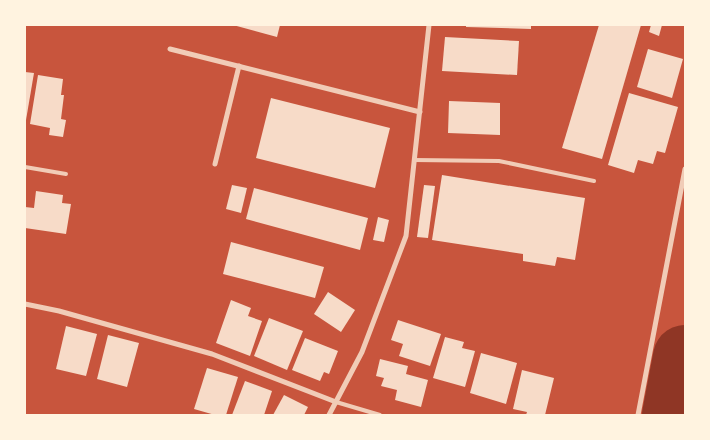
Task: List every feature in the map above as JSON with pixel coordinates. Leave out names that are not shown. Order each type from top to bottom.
[{"type":"street","points":[[329,415],[362,352],[406,236],[429,25]]},
{"type":"street","points":[[170,49],[420,112]]},
{"type":"street","points":[[215,164],[239,66]]},
{"type":"street","points":[[638,415],[685,169]]},
{"type":"street","points":[[25,304],[212,354],[336,402]]},
{"type":"lane","points":[[414,160],[499,161],[594,181]]},
{"type":"lane","points":[[25,167],[66,174]]},
{"type":"lane","points":[[336,402],[380,415]]},
{"type":"building","points":[[233,25],[280,25],[277,37]]},
{"type":"building","points":[[466,25],[531,25],[531,29],[466,27]]},
{"type":"building","points":[[599,25],[641,25],[602,159],[562,148]]},
{"type":"building","points":[[651,25],[662,25],[659,36],[649,32]]},
{"type":"building","points":[[445,37],[519,41],[517,75],[442,71]]},
{"type":"building","points":[[648,49],[683,59],[672,98],[637,87]]},
{"type":"building","points":[[25,72],[34,73],[26,120],[25,119]]},
{"type":"building","points":[[38,75],[63,79],[61,95],[64,95],[61,119],[66,120],[63,137],[49,135],[50,128],[30,124]]},
{"type":"building","points":[[629,93],[678,107],[665,153],[657,151],[653,164],[638,160],[634,173],[608,165]]},
{"type":"building","points":[[271,98],[390,128],[375,188],[256,158]]},
{"type":"building","points":[[449,101],[500,103],[500,135],[448,133]]},
{"type":"building","points":[[442,175],[585,198],[575,260],[557,257],[555,266],[523,261],[523,254],[432,240]]},
{"type":"building","points":[[232,185],[247,188],[241,213],[226,209]]},
{"type":"building","points":[[424,185],[435,186],[428,238],[417,237]]},
{"type":"building","points":[[254,188],[368,218],[360,250],[246,219]]},
{"type":"building","points":[[36,191],[63,195],[62,203],[71,204],[66,234],[25,228],[25,207],[34,208]]},
{"type":"building","points":[[378,217],[389,220],[384,242],[373,240]]},
{"type":"building","points":[[231,242],[324,267],[315,298],[223,274]]},
{"type":"building","points":[[328,292],[355,310],[341,332],[314,314]]},
{"type":"building","points":[[231,300],[251,308],[248,316],[262,321],[250,356],[216,343]]},
{"type":"building","points":[[269,318],[303,331],[287,370],[254,356]]},
{"type":"building","points":[[398,320],[441,334],[430,366],[399,356],[403,344],[391,340]]},
{"type":"building","points":[[66,326],[97,334],[86,376],[56,369]]},
{"type":"building","points":[[108,335],[139,343],[127,387],[97,379]]},
{"type":"building","points":[[445,337],[464,342],[462,348],[475,351],[465,387],[433,378]]},
{"type":"building","points":[[305,338],[338,351],[329,374],[324,372],[320,381],[292,370]]},
{"type":"building","points":[[481,353],[517,363],[506,404],[470,393]]},
{"type":"building","points":[[380,359],[408,366],[406,374],[428,380],[421,407],[395,400],[397,390],[381,386],[384,378],[376,376]]},
{"type":"building","points":[[207,368],[238,377],[226,415],[215,415],[194,409]]},
{"type":"building","points":[[522,370],[554,378],[545,415],[526,415],[527,412],[513,409]]},
{"type":"building","points":[[245,381],[272,391],[264,415],[232,415]]},
{"type":"building","points":[[284,395],[308,407],[304,415],[273,415]]},
{"type":"waterway","points":[[674,415],[685,357]]}]
